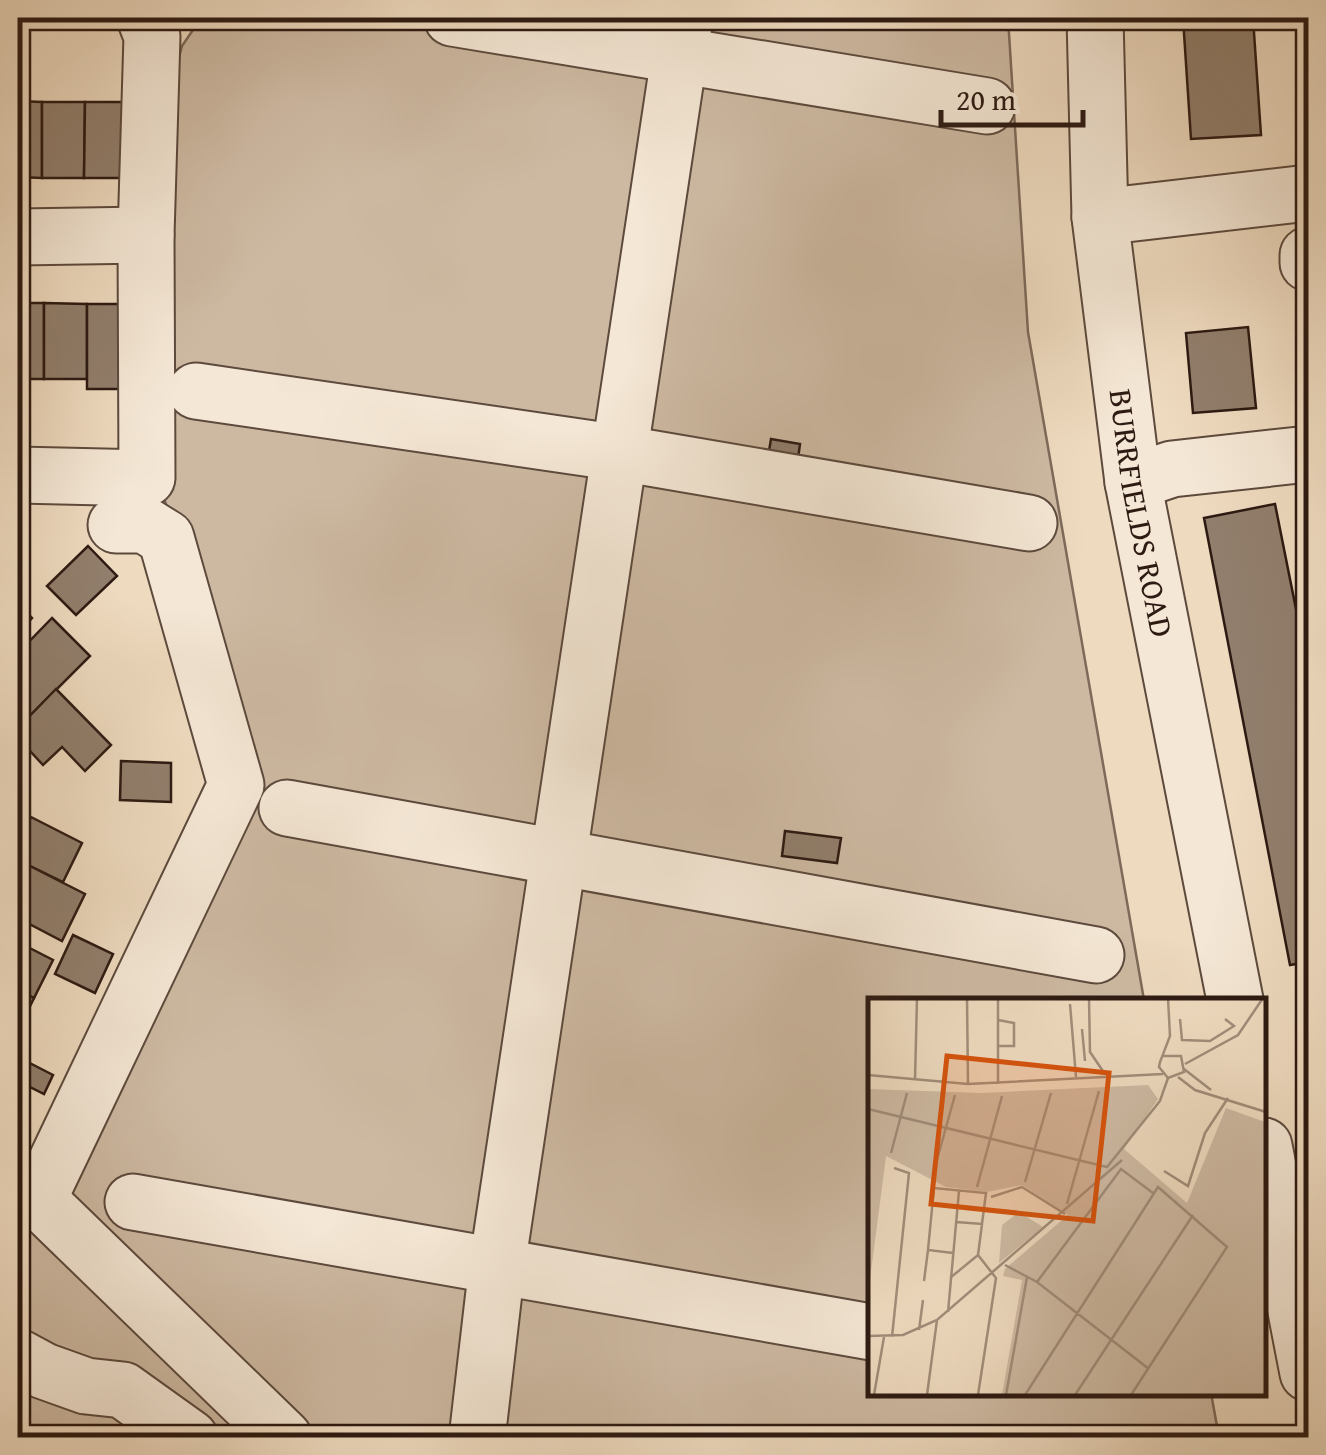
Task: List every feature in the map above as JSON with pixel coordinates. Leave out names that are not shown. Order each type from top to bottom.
[{"type":"street","points":[[18,475],[147,478],[146,236],[152,36],[145,18]]},
{"type":"street","points":[[452,18],[682,37],[987,106]]},
{"type":"street","name":"BURRFIELDS ROAD","points":[[1095,18],[1100,217],[1133,482],[1235,998]]},
{"type":"street","points":[[480,1438],[497,1266],[682,37]]},
{"type":"street","points":[[1100,217],[1308,193]]},
{"type":"street","points":[[18,238],[146,236]]},
{"type":"street","points":[[1308,255],[1308,263]]},
{"type":"street","points":[[196,391],[620,452],[1030,523]]},
{"type":"street","points":[[1133,482],[1172,470],[1308,454]]},
{"type":"street","points":[[116,524],[145,525],[166,538],[236,785],[28,1190],[284,1438]]},
{"type":"street","points":[[287,808],[1096,955]]},
{"type":"street","points":[[1280,1158],[1308,1373]]},
{"type":"street","points":[[133,1202],[868,1331]]},
{"type":"street","points":[[18,1357],[86,1386],[123,1390],[190,1438]]},
{"type":"shaded area","points":[[201,18],[1008,18],[1028,332],[1144,998],[868,998],[868,1395],[1211,1395],[1219,1437],[18,1437],[18,1213],[258,783],[159,483],[163,119],[182,46]]},
{"type":"building","points":[[1183,18],[1253,18],[1261,135],[1191,139]]},
{"type":"building","points":[[1303,18],[1308,18],[1308,95]]},
{"type":"building","points":[[18,101],[42,102],[42,178],[18,177]]},
{"type":"building","points":[[42,102],[85,102],[84,178],[42,178]]},
{"type":"building","points":[[85,102],[125,102],[124,178],[84,178]]},
{"type":"building","points":[[18,303],[44,303],[44,379],[18,379]]},
{"type":"building","points":[[44,303],[87,304],[87,379],[44,379]]},
{"type":"building","points":[[87,304],[131,304],[131,389],[87,389]]},
{"type":"building","points":[[1248,327],[1256,408],[1193,413],[1186,333]]},
{"type":"building","points":[[771,439],[800,444],[796,473],[766,469]]},
{"type":"building","points":[[1275,504],[1298,619],[1308,617],[1308,962],[1290,965],[1204,518]]},
{"type":"building","points":[[88,546],[117,576],[76,615],[47,586]]},
{"type":"building","points":[[18,603],[32,618],[18,634]]},
{"type":"building","points":[[52,618],[90,656],[18,728],[18,653]]},
{"type":"building","points":[[56,689],[111,745],[85,771],[62,747],[43,765],[18,738],[18,728]]},
{"type":"building","points":[[121,761],[171,763],[171,802],[120,800]]},
{"type":"building","points":[[31,817],[82,843],[63,882],[18,860],[18,845]]},
{"type":"building","points":[[785,831],[841,838],[837,863],[782,856]]},
{"type":"building","points":[[18,860],[85,894],[62,941],[18,918]]},
{"type":"building","points":[[73,935],[113,954],[95,993],[55,974]]},
{"type":"building","points":[[18,942],[53,960],[34,998],[18,990]]},
{"type":"building","points":[[18,990],[34,998],[18,1031]]},
{"type":"building","points":[[18,1057],[53,1075],[44,1094],[18,1081]]}]
